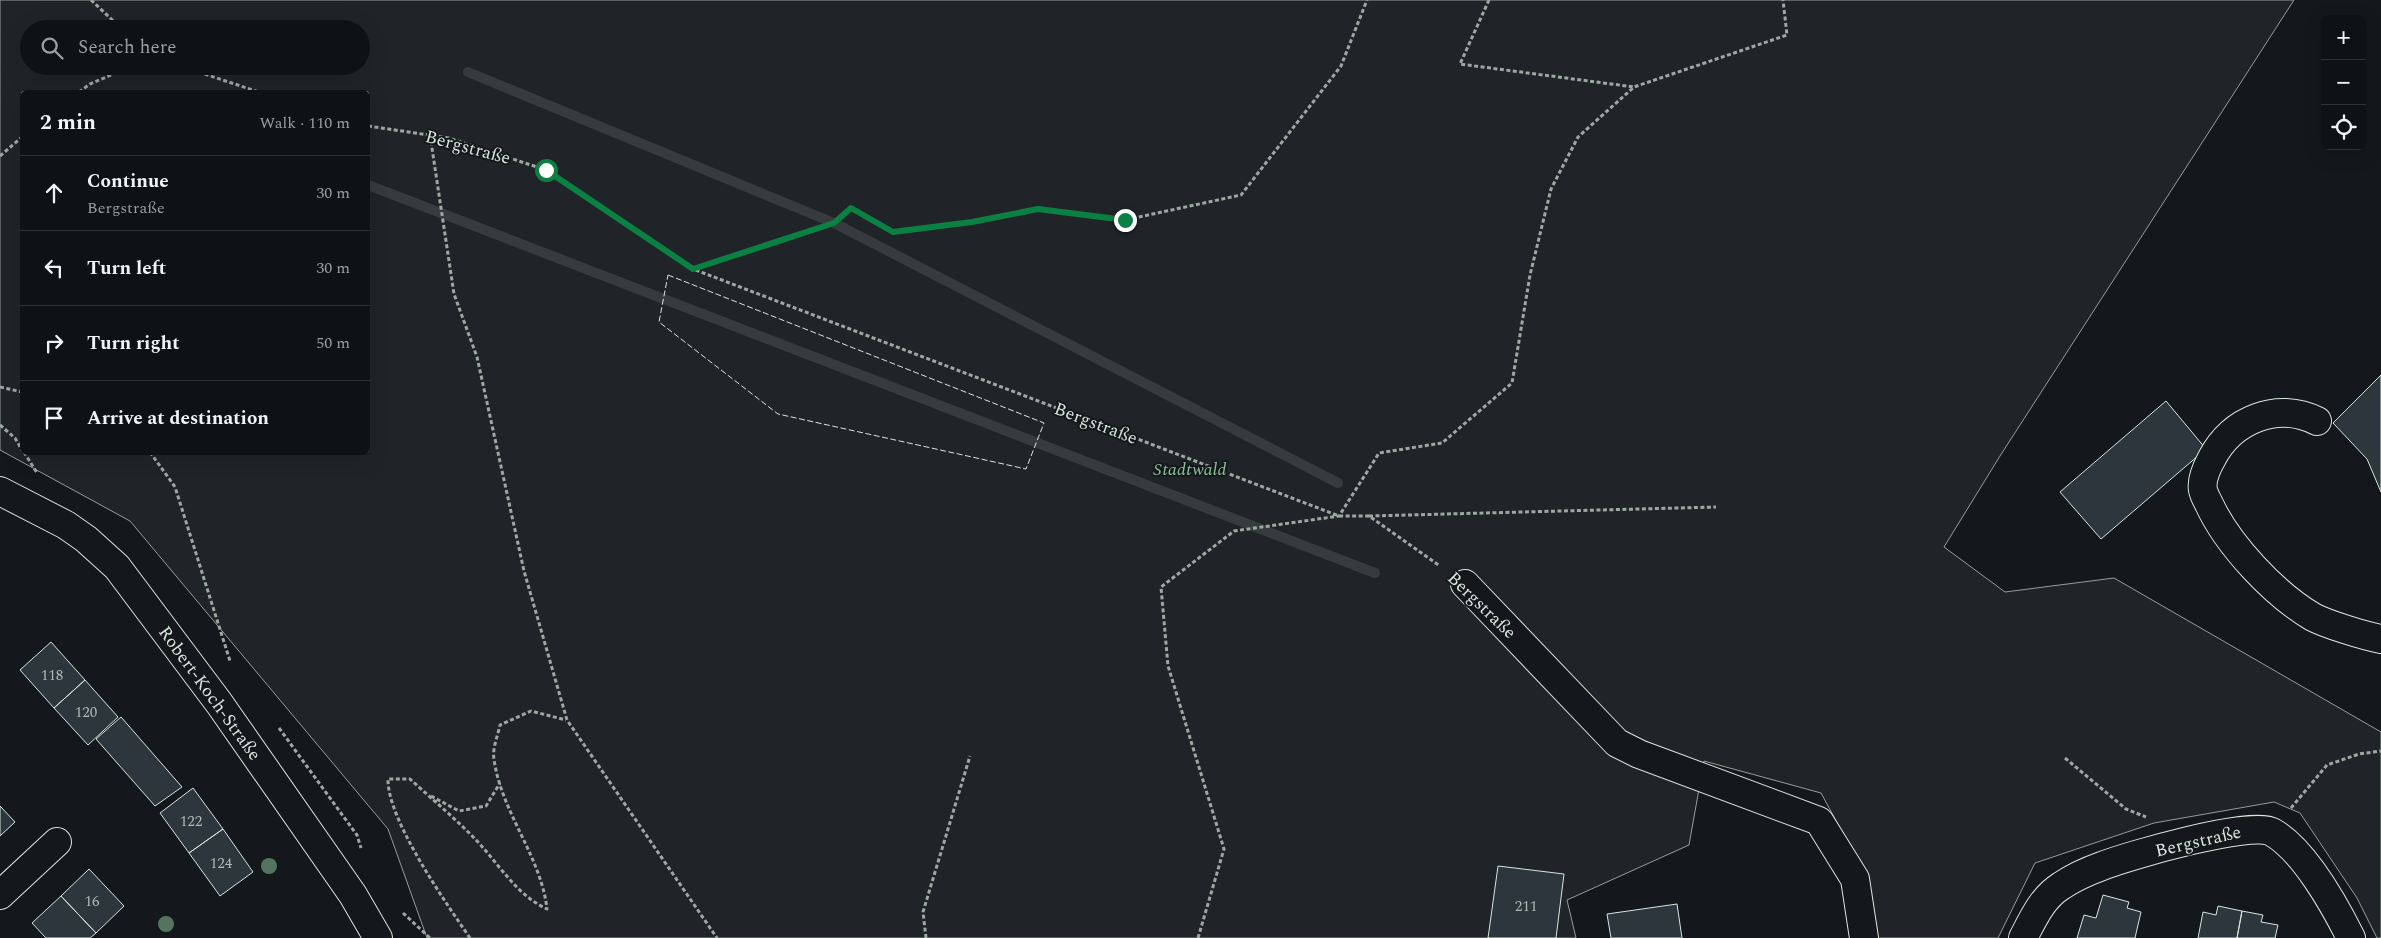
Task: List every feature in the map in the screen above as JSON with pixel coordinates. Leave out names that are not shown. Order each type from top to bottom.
[{"type":"street","points":[[2317,421],[2304,414],[2278,412],[2255,417],[2236,428],[2216,450],[2206,469],[2203,490],[2215,518],[2231,543],[2290,602],[2314,618],[2381,639]]},
{"type":"street","name":"Robert-Koch-Straße","points":[[0,491],[66,526],[86,539],[118,567],[225,711],[353,895],[378,938]]},
{"type":"street","name":"Bergstraße","points":[[1465,584],[1617,743],[1640,754],[1819,821],[1855,879],[1864,938]]},
{"type":"street","name":"Bergstraße","points":[[2023,938],[2039,908],[2059,887],[2100,867],[2176,844],[2256,828],[2271,831]]},
{"type":"street","points":[[2271,831],[2296,852],[2315,877],[2333,903],[2351,938]]},
{"type":"street","points":[[0,895],[57,842]]},
{"type":"path","points":[[91,0],[112,20]]},
{"type":"path","points":[[693,269],[834,223],[851,208],[893,232],[972,222],[1038,209],[1125,220],[1241,195],[1341,66],[1367,0]]},
{"type":"path","points":[[1489,0],[1460,64],[1634,87]]},
{"type":"path","points":[[1198,938],[1224,849],[1168,666],[1161,587],[1234,531],[1339,516],[1379,453],[1442,443],[1512,383],[1530,276],[1552,189],[1578,137],[1634,87],[1787,35],[1783,0]]},
{"type":"path","points":[[82,90],[90,84],[111,75]]},
{"type":"path","points":[[207,75],[253,90]]},
{"type":"path","name":"Bergstraße","points":[[370,126],[450,138],[546,170],[693,269],[1339,516],[1369,516],[1465,584]]},
{"type":"path","points":[[430,135],[454,294],[477,357],[524,571],[567,720],[717,938]]},
{"type":"path","points":[[0,156],[20,139]]},
{"type":"path","points":[[0,386],[20,391]]},
{"type":"path","points":[[0,425],[15,438],[20,447]]},
{"type":"path","points":[[152,455],[175,487],[232,665]]},
{"type":"path","points":[[1369,516],[1716,507]]},
{"type":"path","points":[[470,938],[434,886],[412,844],[396,812],[388,790],[388,779],[410,779],[477,841],[520,890],[536,904],[547,909],[545,891],[505,800],[493,757],[500,725],[531,711],[567,720]]},
{"type":"path","points":[[277,726],[290,741],[357,835],[362,851]]},
{"type":"path","points":[[2271,831],[2327,765],[2359,754],[2381,751]]},
{"type":"path","points":[[926,938],[923,912],[970,756]]},
{"type":"path","points":[[2065,758],[2126,809],[2154,821]]},
{"type":"path","points":[[426,794],[459,811],[486,806],[500,783]]},
{"type":"green space","name":"Stadtwald","points":[[0,0],[2294,0],[2000,456],[1944,547],[2005,592],[2114,578],[2381,732],[2381,938],[2377,938],[2357,898],[2300,813],[2274,802],[2154,823],[2035,863],[1998,938],[1877,938],[1859,863],[1821,793],[1704,761],[1689,845],[1567,900],[1576,938],[427,938],[388,829],[130,521],[0,450]]},
{"type":"building","points":[[2381,375],[2381,492],[2367,459],[2333,423]]},
{"type":"building","points":[[2166,401],[2206,449],[2101,539],[2060,492]]},
{"type":"building","points":[[51,642],[85,680],[54,708],[20,670]]},
{"type":"building","points":[[85,680],[118,717],[88,745],[54,708]]},
{"type":"building","points":[[121,717],[182,787],[155,806],[96,739]]},
{"type":"building","points":[[193,788],[223,829],[189,853],[160,813]]},
{"type":"building","points":[[0,806],[15,822],[0,836]]},
{"type":"building","points":[[223,829],[253,872],[220,896],[189,853]]},
{"type":"building","points":[[1498,866],[1564,874],[1556,938],[1488,938]]},
{"type":"building","points":[[89,869],[124,906],[96,933],[61,896]]},
{"type":"building","points":[[2103,895],[2129,902],[2127,908],[2141,912],[2135,938],[2077,938],[2084,915],[2096,918]]},
{"type":"building","points":[[61,896],[96,933],[90,938],[46,938],[32,923]]},
{"type":"building","points":[[1677,904],[1682,938],[1611,938],[1607,914]]},
{"type":"building","points":[[2218,906],[2242,911],[2237,938],[2198,938],[2203,912],[2216,915]]},
{"type":"building","points":[[2242,911],[2263,915],[2261,922],[2278,925],[2275,938],[2237,938]]},
{"type":"waterway","points":[[468,72],[834,223],[1338,483]]},
{"type":"waterway","points":[[370,186],[1375,573]]},
{"type":"fence","points":[[668,275],[1044,423],[1026,469],[778,414],[659,322],[668,275]]},
{"type":"route","points":[[546,170],[693,269],[834,223],[851,208],[893,232],[972,222],[1038,209],[1125,220]]}]
